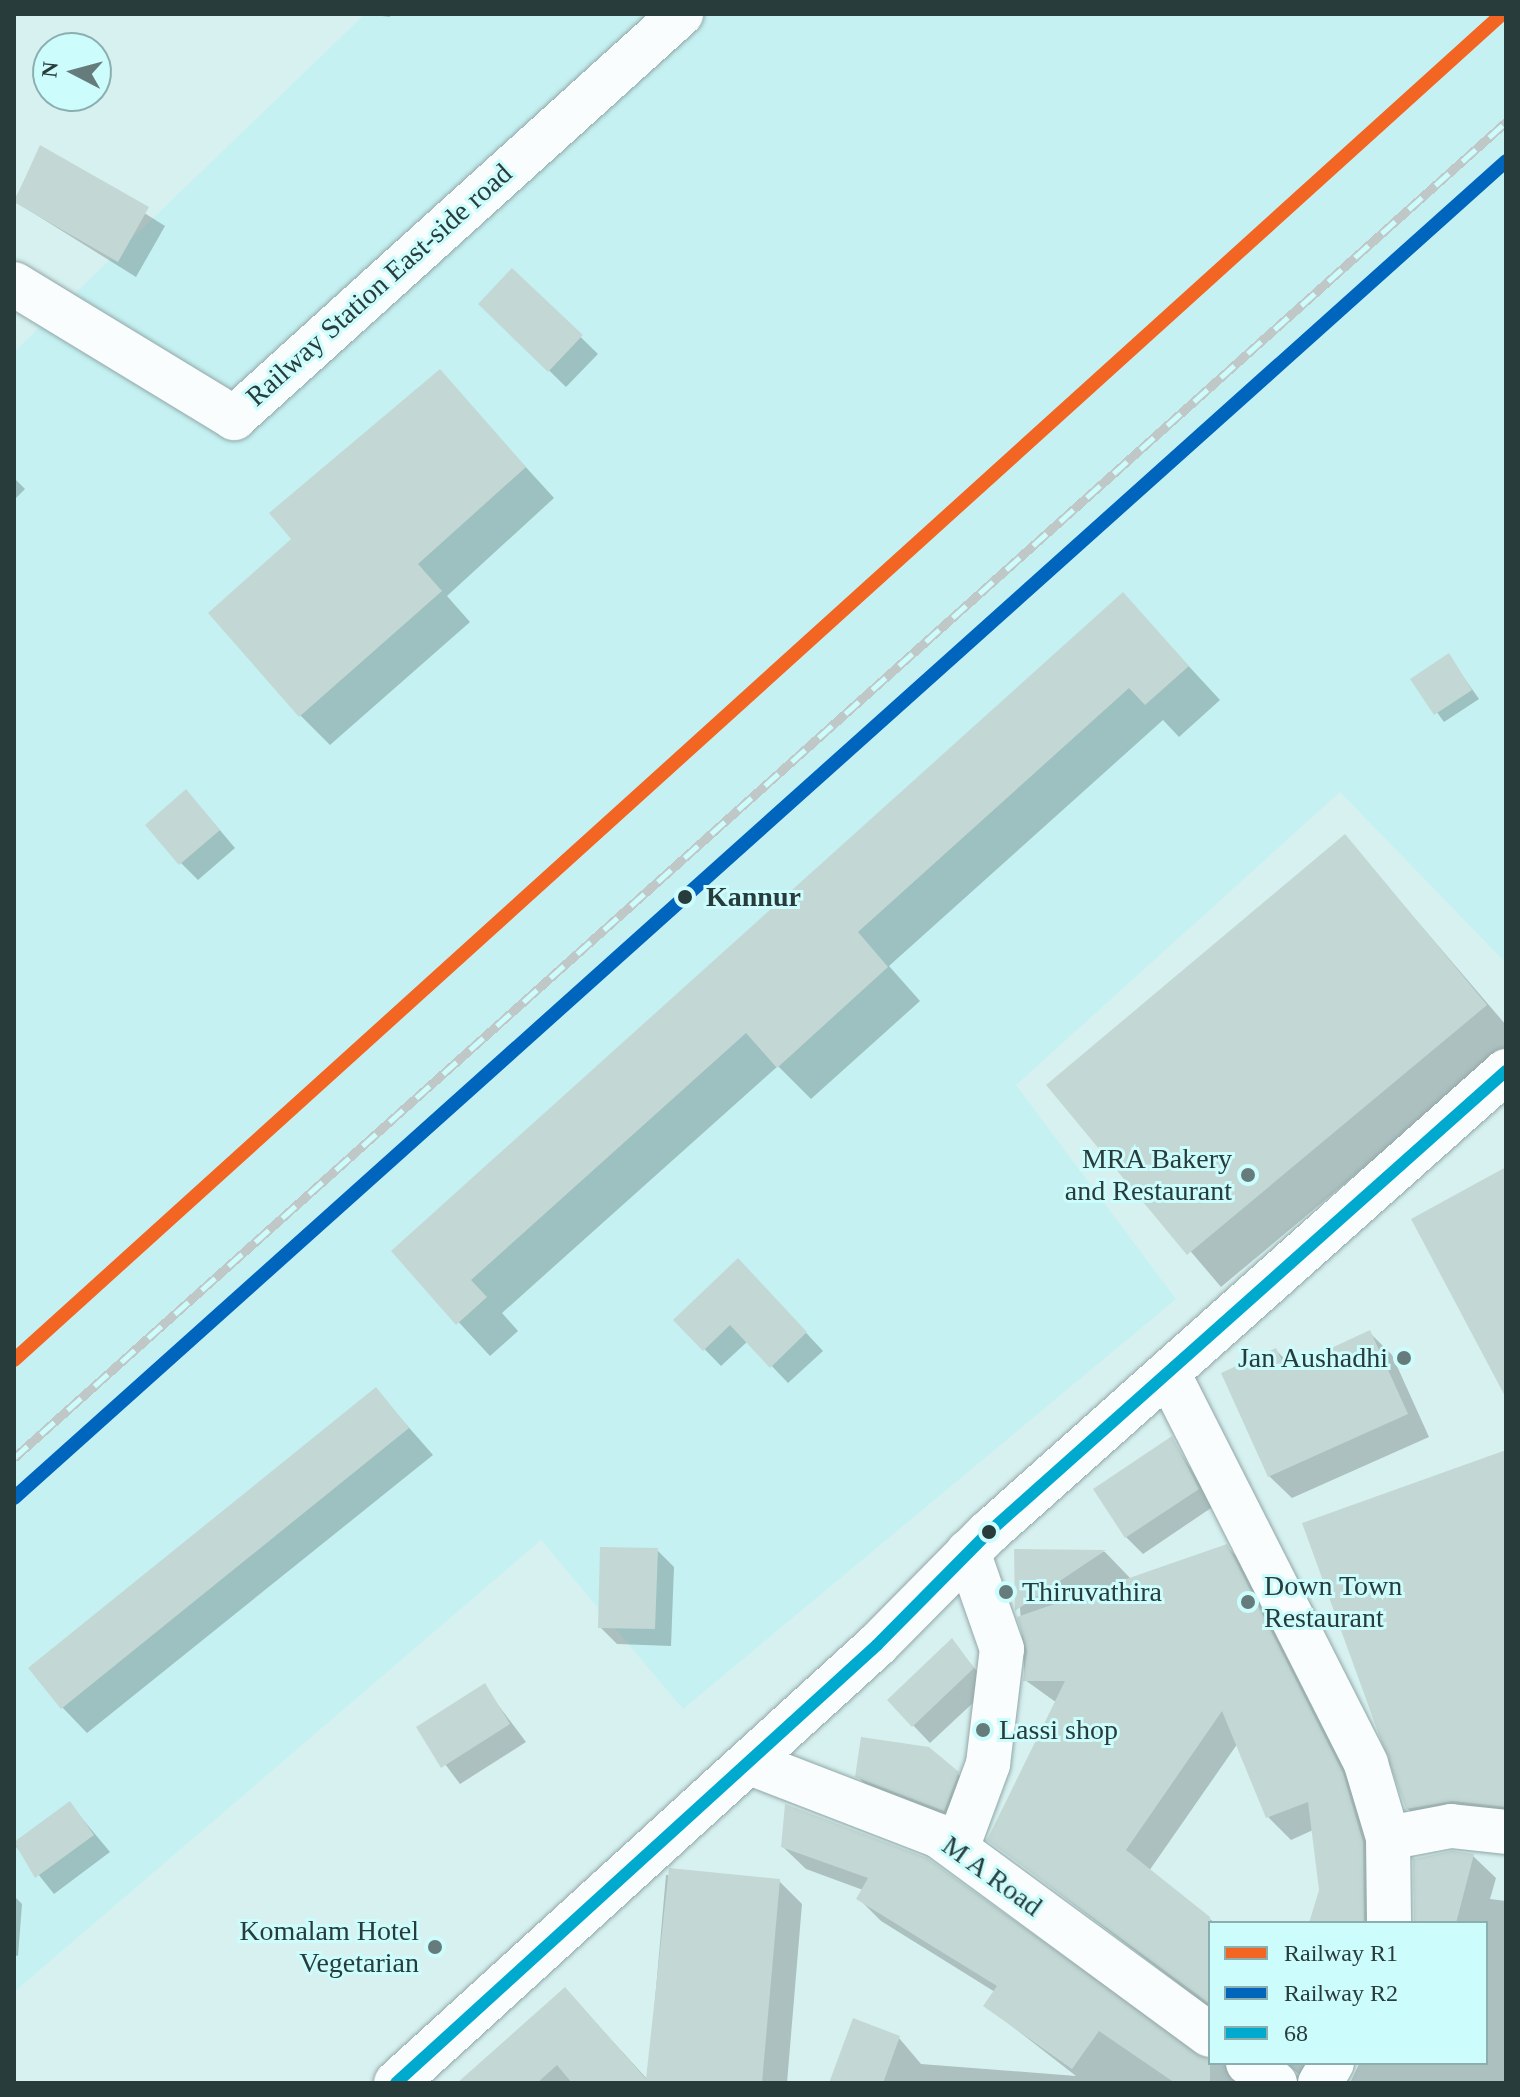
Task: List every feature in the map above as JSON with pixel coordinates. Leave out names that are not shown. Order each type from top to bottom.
[{"type":"main road","name":"Railway Station East-side road","points":[[14,284],[234,418],[681,14]]},
{"type":"main road","points":[[396,2083],[750,1763],[968,1552],[1506,1071]]},
{"type":"main road","points":[[1168,1373],[1366,1764],[1388,1838],[1389,1921]]},
{"type":"main road","points":[[957,1848],[988,1764],[1002,1649],[968,1552]]},
{"type":"main road","name":"M A Road","points":[[750,1763],[957,1848],[1208,2034]]},
{"type":"main road","points":[[1388,1838],[1451,1826],[1506,1832]]},
{"type":"main road","points":[[1251,2065],[1275,2083]]},
{"type":"main road","points":[[1320,2083],[1331,2065]]},
{"type":"shaded area","points":[[365,14],[1506,14],[1506,963],[1340,792],[1016,1085],[1176,1299],[683,1709],[541,1540],[14,1992],[14,352]]},
{"type":"building","points":[[40,145],[149,207],[118,262],[14,202]]},
{"type":"building","points":[[512,268],[583,335],[548,372],[478,304]]},
{"type":"building","points":[[440,369],[526,467],[418,564],[442,591],[299,717],[208,613],[291,539],[269,513]]},
{"type":"building","points":[[1123,592],[1189,666],[1145,705],[1129,688],[858,932],[888,967],[777,1068],[746,1033],[471,1280],[487,1297],[456,1325],[391,1251]]},
{"type":"building","points":[[1449,653],[1472,690],[1434,715],[1410,679]]},
{"type":"building","points":[[186,789],[220,830],[179,865],[145,825]]},
{"type":"building","points":[[1345,834],[1487,1005],[1187,1255],[1046,1085]]},
{"type":"building","points":[[1506,1167],[1506,1398],[1411,1219]]},
{"type":"building","points":[[738,1258],[807,1332],[770,1368],[730,1325],[703,1351],[673,1320]]},
{"type":"building","points":[[1370,1330],[1408,1414],[1268,1477],[1221,1373],[1276,1348],[1286,1369]]},
{"type":"building","points":[[376,1387],[409,1428],[61,1709],[28,1668]]},
{"type":"building","points":[[1172,1436],[1199,1489],[1125,1538],[1093,1489]]},
{"type":"building","points":[[1506,1450],[1506,1807],[1453,1801],[1406,1809],[1302,1523]]},
{"type":"building","points":[[1227,1544],[1343,1773],[1363,1842],[1364,1921],[1310,1921],[1319,1890],[1308,1802],[1266,1818],[1222,1711],[1126,1850],[1210,1917],[1208,2003],[987,1840],[1065,1681],[1023,1681],[1027,1651],[1017,1617]]},
{"type":"building","points":[[600,1547],[658,1548],[655,1629],[598,1628]]},
{"type":"building","points":[[1014,1549],[1106,1550],[1015,1611]]},
{"type":"building","points":[[952,1638],[974,1668],[912,1727],[887,1700]]},
{"type":"building","points":[[485,1683],[510,1724],[441,1768],[416,1727]]},
{"type":"building","points":[[861,1737],[929,1747],[959,1772],[944,1811],[855,1777]]},
{"type":"building","points":[[70,1801],[94,1835],[35,1878],[14,1842]]},
{"type":"building","points":[[785,1804],[927,1858],[1208,2059],[1210,2083],[1175,2083],[1099,2031],[1072,2069],[983,2006],[997,1986],[856,1899],[868,1878],[781,1847]]},
{"type":"building","points":[[1452,1851],[1474,1854],[1457,1921],[1414,1921],[1413,1859]]},
{"type":"building","points":[[669,1868],[780,1879],[762,2083],[572,2083],[557,2065],[537,2083],[457,2083],[565,1987],[646,2079]]},
{"type":"building","points":[[853,2018],[900,2036],[883,2083],[829,2083]]},
{"type":"railway","points":[[14,1458],[1506,122]]},
{"type":"rail line","name":"R1","points":[[14,1360],[1502,14]]},
{"type":"rail line","name":"R2","points":[[14,1498],[1506,161]]},
{"type":"transit line","name":"68","points":[[396,2083],[877,1645],[989,1532],[1506,1071]]},
{"type":"place","name":"Kannur","points":[[685,897]]},
{"type":"place","name":"MRA Bakery and Restaurant","points":[[1248,1175]]},
{"type":"place","name":"Jan Aushadhi","points":[[1404,1358]]},
{"type":"place","name":"Thiruvathira","points":[[1006,1592]]},
{"type":"place","name":"Down Town Restaurant","points":[[1248,1602]]},
{"type":"place","name":"Lassi shop","points":[[983,1730]]},
{"type":"place","name":"Komalam Hotel Vegetarian","points":[[435,1947]]}]
